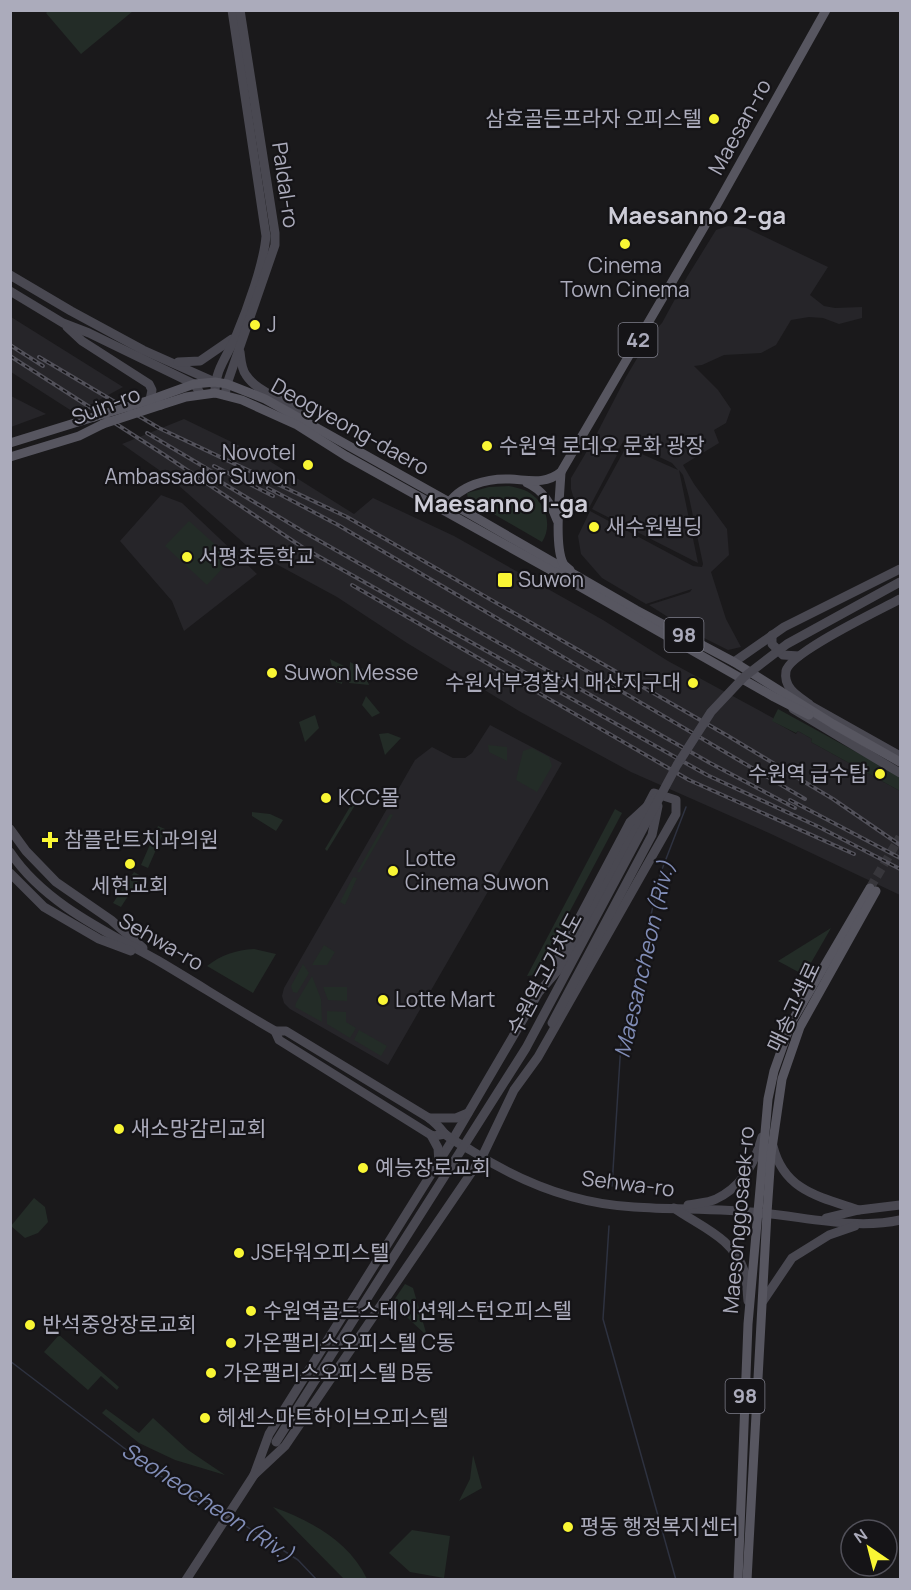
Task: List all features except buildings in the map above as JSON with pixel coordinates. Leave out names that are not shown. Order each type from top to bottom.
[{"type":"main road","name":"Paldal-ro","points":[[214,382],[236,335],[264,254],[266,236],[232,10]]},
{"type":"main road","name":"Paldal-ro","points":[[220,394],[227,384],[240,349],[275,245],[240,10]]},
{"type":"main road","name":"Maesan-ro","points":[[561,472],[714,210],[826,10]]},
{"type":"main road","name":"Deogyeong-daero","points":[[10,275],[79,316],[143,350],[214,382],[227,384],[265,399],[306,421],[447,507],[900,764]]},
{"type":"main road","points":[[10,291],[63,323],[89,333],[194,384],[201,394]]},
{"type":"main road","points":[[63,323],[82,341],[150,384],[152,390],[150,400]]},
{"type":"main road","points":[[172,362],[200,361],[236,335]]},
{"type":"main road","points":[[240,349],[246,375],[255,384],[298,410],[306,421]]},
{"type":"main road","points":[[214,382],[220,394]]},
{"type":"main road","name":"Suin-ro","points":[[10,443],[150,400],[194,384],[214,382]]},
{"type":"main road","name":"Suin-ro","points":[[10,457],[78,436],[102,424],[160,405],[201,394],[220,394]]},
{"type":"main road","name":"Deogyeong-daero","points":[[220,394],[297,425],[346,456],[447,507]]},
{"type":"main road","points":[[447,507],[457,494],[468,487],[497,480],[546,481],[561,472]]},
{"type":"main road","name":"42","points":[[546,563],[558,543],[561,472]]},
{"type":"main road","points":[[520,480],[539,489],[546,498],[556,517],[563,563],[575,576]]},
{"type":"main road","name":"Deogyeong-daero","points":[[546,563],[575,576],[734,662],[788,701],[809,704],[900,756]]},
{"type":"main road","points":[[734,662],[772,635],[900,569]]},
{"type":"main road","name":"수원역고가차도","points":[[254,1475],[526,1048],[660,795],[694,736],[711,712],[744,677],[787,644],[900,582]]},
{"type":"main road","points":[[809,704],[792,692],[786,678],[789,664],[815,645],[900,599]]},
{"type":"main road","points":[[772,635],[771,644],[783,655],[799,656]]},
{"type":"main road","points":[[788,701],[800,715],[900,773]]},
{"type":"main road","points":[[514,1090],[538,1057],[676,814],[676,800],[654,793],[565,962],[539,992]]},
{"type":"main road","points":[[186,1580],[254,1475],[269,1434],[439,1163],[449,1136],[469,1112],[557,960],[630,822],[660,795]]},
{"type":"main road","points":[[254,1475],[285,1446],[482,1157],[514,1090],[652,835],[660,795]]},
{"type":"main road","points":[[10,830],[26,851],[56,882],[111,920],[156,960]]},
{"type":"main road","name":"Sehwa-ro","points":[[10,852],[19,865],[51,896],[106,932],[275,1031],[286,1031],[429,1118],[449,1136],[482,1157],[534,1184],[589,1201],[632,1207],[762,1213],[861,1225],[900,1220]]},
{"type":"main road","points":[[10,873],[44,907],[99,939],[156,960]]},
{"type":"main road","name":"Maesonggosaek-ro","points":[[738,1580],[749,1312],[762,1213],[768,1099],[774,1071],[791,1023],[873,889]]},
{"type":"main road","name":"매송고색로","points":[[747,1580],[763,1301],[762,1213],[782,1079],[800,1027],[873,889]]},
{"type":"main road","name":"Sehwa-ro","points":[[275,1031],[279,1040],[431,1135]]},
{"type":"main road","points":[[429,1118],[456,1118],[469,1112]]},
{"type":"main road","points":[[674,1208],[715,1200],[738,1184],[757,1156],[765,1130]]},
{"type":"main road","points":[[431,1135],[449,1136]]},
{"type":"main road","points":[[431,1135],[438,1148],[439,1163]]},
{"type":"main road","points":[[772,1146],[777,1163],[796,1184],[809,1193],[859,1210]]},
{"type":"main road","name":"Sehwa-ro","points":[[820,1219],[859,1210],[900,1205]]},
{"type":"main road","points":[[674,1208],[715,1233],[728,1244],[745,1274],[749,1312]]},
{"type":"main road","points":[[763,1301],[792,1258],[829,1235],[861,1225]]},
{"type":"shaded area","points":[[49,10],[133,11],[81,54],[46,13]]},
{"type":"shaded area","points":[[728,226],[746,228],[828,267],[810,295],[824,306],[862,307],[862,318],[839,324],[823,318],[809,317],[791,320],[776,345],[761,353],[724,355],[702,365],[694,366],[718,390],[731,409],[726,423],[714,430],[719,443],[683,465],[727,529],[729,555],[711,572],[726,619],[741,647],[728,650],[690,631],[649,605],[690,592],[692,589],[646,604],[602,578],[581,554],[578,536],[590,511],[693,566],[702,567],[689,497],[683,475],[679,470],[698,563],[592,509],[626,447],[678,470],[672,463],[624,440],[618,450],[594,439],[626,377],[652,333],[662,323],[716,230]]},
{"type":"shaded area","points":[[11,317],[123,387],[75,413],[11,372]]},
{"type":"shaded area","points":[[11,396],[46,414],[11,427]]},
{"type":"shaded area","points":[[184,419],[263,457],[354,514],[373,498],[454,536],[603,620],[668,661],[773,718],[773,721],[796,734],[798,731],[812,739],[811,742],[900,791],[900,895],[769,833],[631,772],[519,711],[407,643],[337,597],[254,552],[169,477],[122,444]]},
{"type":"shaded area","points":[[593,441],[617,455],[589,508],[584,509],[576,506],[571,489],[571,478]]},
{"type":"shaded area","points":[[509,486],[531,494],[542,505],[547,527],[542,542],[468,499],[467,493],[489,487]]},
{"type":"shaded area","name":"서평초등학교","points":[[161,495],[182,503],[257,574],[184,631],[172,601],[120,541]]},
{"type":"shaded area","points":[[189,521],[231,559],[207,585],[165,546]]},
{"type":"shaded area","points":[[330,659],[344,666],[342,684],[336,682]]},
{"type":"shaded area","points":[[350,662],[363,669],[369,685],[349,683]]},
{"type":"shaded area","points":[[366,696],[380,713],[372,717],[362,705]]},
{"type":"shaded area","points":[[778,709],[900,776],[900,791],[811,742],[812,739],[798,731],[796,733],[772,721]]},
{"type":"shaded area","points":[[315,715],[319,728],[305,742],[299,722]]},
{"type":"shaded area","points":[[490,725],[562,763],[388,1065],[290,1009],[284,1003],[282,996],[284,988],[415,760],[432,747],[453,758],[465,758],[472,753]]},
{"type":"shaded area","points":[[388,733],[401,738],[385,755],[379,734]]},
{"type":"shaded area","points":[[488,745],[507,747],[507,761],[489,752]]},
{"type":"shaded area","points":[[532,748],[549,757],[552,766],[537,792],[516,780],[523,751]]},
{"type":"shaded area","points":[[354,800],[357,802],[327,851],[325,849]]},
{"type":"shaded area","points":[[615,809],[622,813],[536,975],[527,976]]},
{"type":"shaded area","points":[[252,812],[270,814],[283,820],[276,831],[252,816]]},
{"type":"shaded area","points":[[390,814],[393,815],[360,872],[357,872]]},
{"type":"shaded area","points":[[158,826],[165,829],[148,868],[141,865]]},
{"type":"shaded area","points":[[134,872],[141,876],[121,907],[113,903]]},
{"type":"shaded area","points":[[353,877],[357,878],[345,905],[340,902]]},
{"type":"shaded area","points":[[831,928],[804,975],[778,961]]},
{"type":"shaded area","points":[[324,945],[335,952],[327,965],[312,965]]},
{"type":"shaded area","points":[[254,949],[276,954],[253,993],[207,966],[229,954]]},
{"type":"shaded area","points":[[303,964],[309,973],[297,993],[293,992],[291,986]]},
{"type":"shaded area","points":[[312,976],[321,999],[322,1022],[295,1007]]},
{"type":"shaded area","points":[[323,987],[347,987],[347,1001],[328,1000]]},
{"type":"shaded area","points":[[327,1011],[346,1012],[346,1022],[356,1028],[350,1038],[327,1024]]},
{"type":"shaded area","points":[[359,1030],[387,1046],[381,1056],[354,1040]]},
{"type":"shaded area","points":[[34,1198],[45,1207],[48,1222],[38,1233],[25,1238],[11,1226]]},
{"type":"shaded area","points":[[405,1284],[413,1288],[427,1336],[392,1303]]},
{"type":"shaded area","points":[[59,1335],[119,1387],[117,1390],[101,1376],[88,1390],[44,1352]]},
{"type":"shaded area","points":[[106,1409],[139,1433],[153,1418],[188,1450],[225,1475],[175,1460],[139,1443],[102,1413]]},
{"type":"shaded area","points":[[473,1455],[482,1488],[459,1501],[470,1479]]},
{"type":"shaded area","points":[[273,1507],[328,1534],[350,1554],[367,1579],[344,1579]]},
{"type":"shaded area","points":[[412,1530],[450,1536],[444,1578],[410,1572],[389,1553]]},
{"type":"waterway","name":"Maesancheon (Riv.)","points":[[612,1186],[621,1043],[661,872],[686,807]]},
{"type":"waterway","name":"Maesancheon (Riv.)","points":[[609,1226],[603,1319],[676,1580]]},
{"type":"waterway","name":"Seoheocheon (Riv.)","points":[[10,1361],[162,1477],[225,1513]]},
{"type":"waterway","name":"Seoheocheon (Riv.)","points":[[232,1517],[298,1560],[317,1580]]},
{"type":"tunnel","points":[[870,888],[900,837]]},
{"type":"railway","points":[[10,345],[43,366]]},
{"type":"railway","points":[[10,356],[302,547],[707,775],[819,827],[900,869]]},
{"type":"railway","points":[[39,357],[159,428],[347,517],[728,736],[833,799],[900,845]]},
{"type":"railway","points":[[147,433],[221,477]]},
{"type":"railway","points":[[214,466],[273,496]]},
{"type":"railway","points":[[211,476],[304,532],[710,763],[795,808]]},
{"type":"railway","points":[[268,488],[338,525],[805,799]]},
{"type":"railway","points":[[352,585],[689,780],[854,854]]},
{"type":"railway","points":[[790,800],[900,858]]},
{"type":"place","name":"삼호골든프라자 오피스텔","points":[[714,119]]},
{"type":"place","name":"Cinema Town Cinema","points":[[625,244]]},
{"type":"place","name":"J","points":[[255,325]]},
{"type":"place","name":"수원역 로데오 문화 광장","points":[[487,446]]},
{"type":"place","name":"Novotel Ambassador Suwon","points":[[308,465]]},
{"type":"place","name":"새수원빌딩","points":[[594,527]]},
{"type":"place","name":"서평초등학교","points":[[187,557]]},
{"type":"place","name":"Suwon","points":[[505,580]]},
{"type":"place","name":"Suwon Messe","points":[[272,673]]},
{"type":"place","name":"수원서부경찰서 매산지구대","points":[[693,683]]},
{"type":"place","name":"수원역 급수탑","points":[[880,774]]},
{"type":"place","name":"KCC몰","points":[[326,798]]},
{"type":"place","name":"참플란트치과의원","points":[[50,840]]},
{"type":"place","name":"세현교회","points":[[130,864]]},
{"type":"place","name":"Lotte Cinema Suwon","points":[[393,871]]},
{"type":"place","name":"Lotte Mart","points":[[383,1000]]},
{"type":"place","name":"새소망감리교회","points":[[119,1129]]},
{"type":"place","name":"예능장로교회","points":[[363,1168]]},
{"type":"place","name":"JS타워오피스텔","points":[[239,1253]]},
{"type":"place","name":"수원역골드스테이션웨스턴오피스텔","points":[[251,1311]]},
{"type":"place","name":"반석중앙장로교회","points":[[30,1325]]},
{"type":"place","name":"가온팰리스오피스텔 C동","points":[[231,1343]]},
{"type":"place","name":"가온팰리스오피스텔 B동","points":[[211,1373]]},
{"type":"place","name":"헤센스마트하이브오피스텔","points":[[205,1418]]},
{"type":"place","name":"평동 행정복지센터","points":[[568,1527]]},
{"type":"district","name":"Maesanno 2-ga","points":[[697,216]]},
{"type":"district","name":"Maesanno 1-ga","points":[[501,504]]}]
